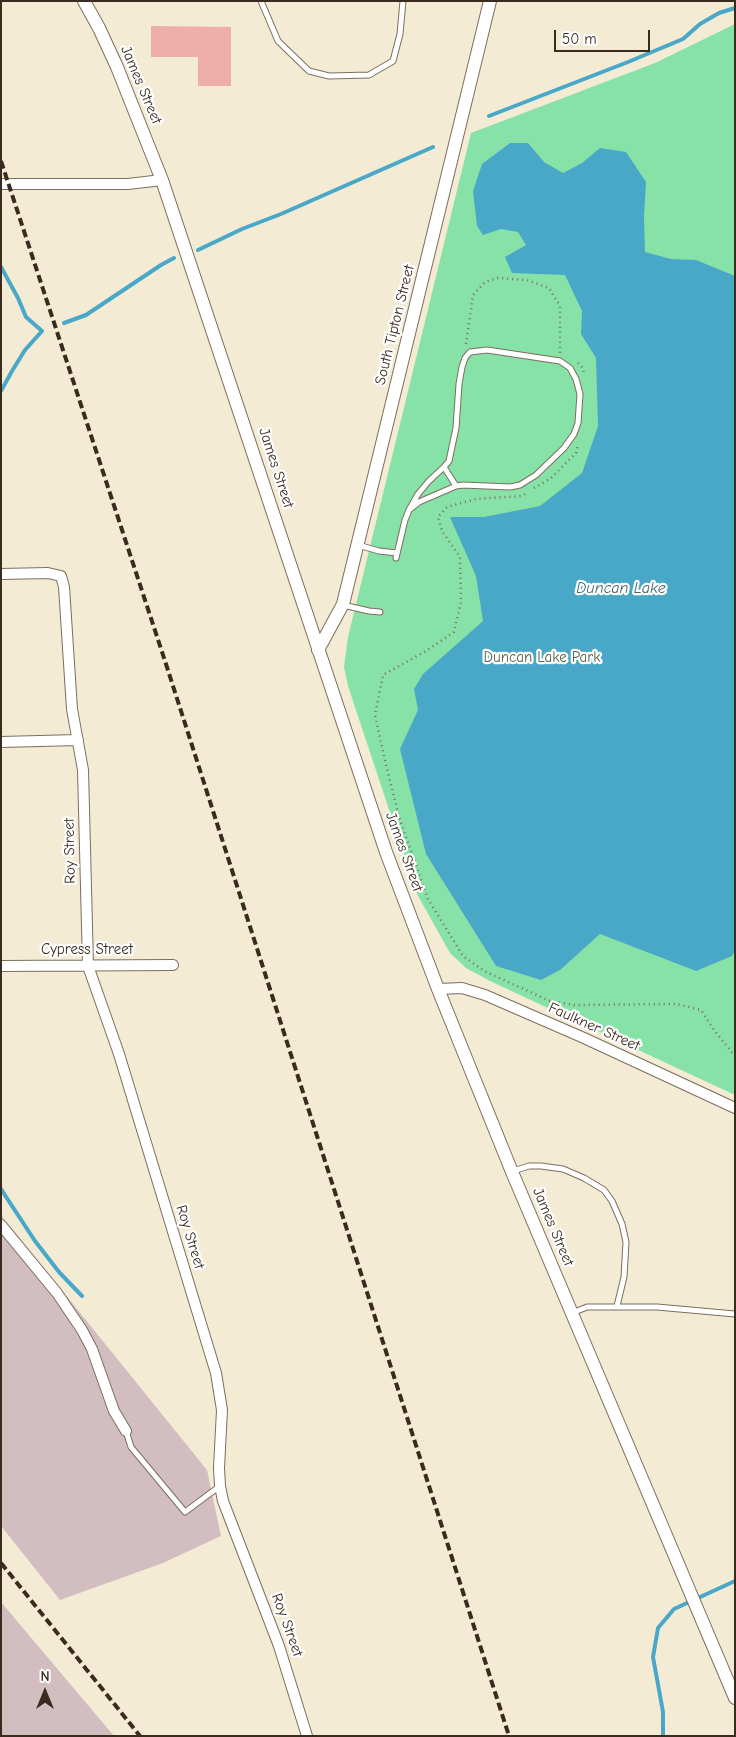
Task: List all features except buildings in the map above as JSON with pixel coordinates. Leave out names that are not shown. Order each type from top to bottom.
[{"type":"street","name":"James Street","points":[[84,1],[100,28],[117,67],[162,180],[386,852],[438,989],[512,1172],[735,1698]]},
{"type":"street","name":"South Tipton Street","points":[[318,650],[343,604],[490,1]]},
{"type":"street","points":[[1,184],[128,184],[162,180]]},
{"type":"street","name":"Roy Street","points":[[1,574],[48,573],[61,576],[66,603],[72,710],[83,770],[88,966],[119,1054],[216,1373],[222,1410],[220,1486],[228,1515],[279,1646],[307,1736]]},
{"type":"street","points":[[1,742],[78,740]]},
{"type":"street","name":"Cypress Street","points":[[1,966],[173,964]]},
{"type":"street","name":"Faulkner Street","points":[[438,989],[462,988],[485,995],[584,1038],[735,1108]]},
{"type":"street","points":[[1,1224],[57,1293],[82,1330],[92,1349],[114,1412],[126,1431]]},
{"type":"lane","points":[[261,1],[278,41],[308,71],[329,76],[369,75],[393,61],[400,34],[403,1]]},
{"type":"lane","points":[[358,545],[396,556],[409,510],[418,494],[444,468],[453,448],[462,366],[470,352],[487,350],[560,360],[570,368],[576,379],[580,394],[578,423],[574,434],[564,448],[536,475],[520,485],[510,487],[456,486],[419,502],[409,510]]},
{"type":"lane","points":[[444,468],[456,486]]},
{"type":"lane","points":[[343,604],[380,612]]},
{"type":"lane","points":[[512,1172],[529,1166],[558,1168],[584,1178],[604,1190],[612,1201],[622,1224],[626,1242],[624,1277],[618,1306]]},
{"type":"lane","points":[[572,1313],[587,1307],[618,1306],[657,1307],[735,1314]]},
{"type":"lane","points":[[126,1431],[131,1447],[185,1512],[220,1486]]},
{"type":"path","points":[[465,358],[468,324],[474,295],[485,282],[498,278],[527,280],[549,288],[560,306],[560,360]]},
{"type":"path","points":[[560,353],[565,355]]},
{"type":"path","points":[[577,362],[583,368],[584,377]]},
{"type":"path","points":[[581,437],[576,452],[551,478],[521,496],[476,500],[448,507],[438,516],[442,531],[460,557],[461,602],[454,632],[426,651],[383,675],[375,715],[386,765],[399,817],[428,900],[463,956],[484,971],[550,1001],[574,1005],[677,1004],[701,1010],[735,1056]]},
{"type":"shaded area","points":[[1,1215],[207,1470],[221,1536],[163,1563],[60,1600],[1,1526]]},
{"type":"shaded area","points":[[1,1602],[114,1736],[1,1736]]},
{"type":"green space","name":"Duncan Lake Park","points":[[735,24],[735,1095],[490,981],[466,968],[450,953],[417,894],[348,686],[344,667],[348,637],[471,133],[655,63]]},
{"type":"water","name":"Duncan Lake","points":[[510,143],[528,143],[544,162],[563,173],[582,163],[600,148],[626,152],[646,182],[645,252],[671,259],[696,260],[735,276],[735,950],[732,956],[696,971],[600,934],[560,970],[541,980],[496,966],[426,854],[400,749],[418,710],[414,689],[423,674],[483,621],[476,576],[450,517],[484,517],[540,506],[582,473],[598,426],[596,358],[581,334],[582,311],[565,275],[512,273],[505,257],[526,245],[518,232],[501,229],[483,235],[477,226],[473,191],[482,164]]},
{"type":"waterway","points":[[489,116],[683,39],[700,24],[719,13],[735,8]]},
{"type":"waterway","points":[[198,250],[242,229],[281,214],[433,147]]},
{"type":"waterway","points":[[64,323],[86,315],[174,258]]},
{"type":"waterway","points":[[1,267],[26,317],[42,331],[25,350],[1,391]]},
{"type":"waterway","points":[[1,1189],[35,1241],[59,1272],[82,1296]]},
{"type":"waterway","points":[[663,1736],[663,1712],[653,1657],[658,1628],[674,1609],[735,1581]]},
{"type":"railway","points":[[1,161],[165,661],[509,1736]]},
{"type":"railway","points":[[1,1563],[140,1736]]}]
